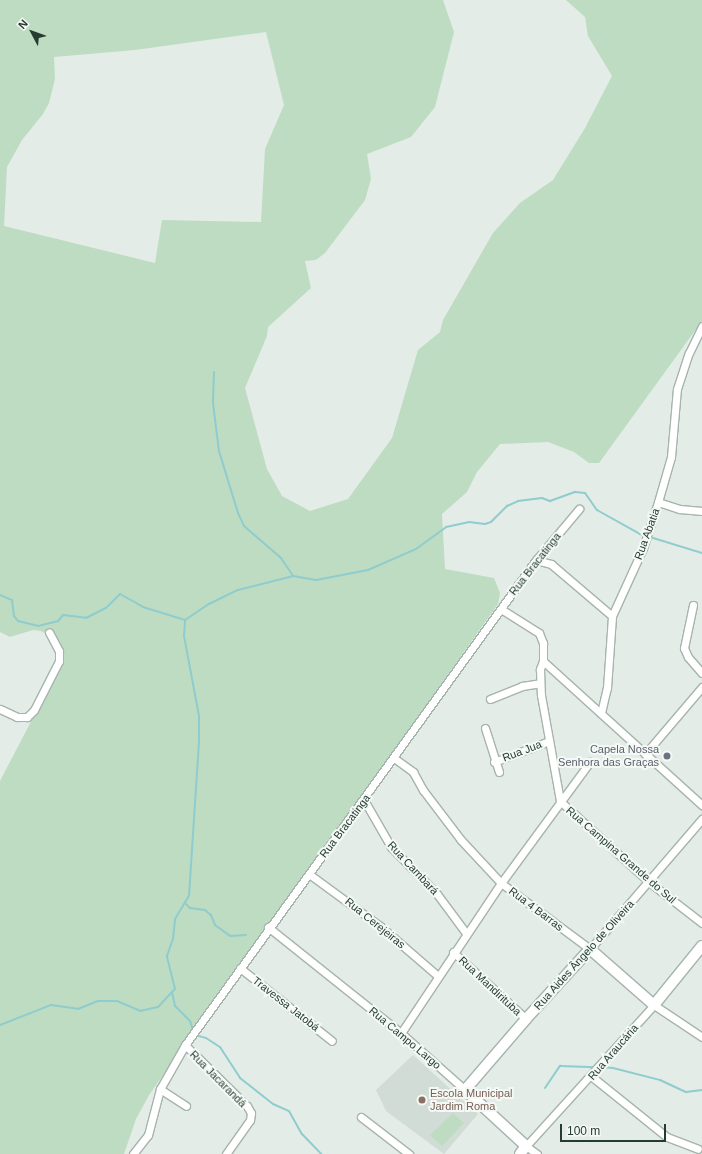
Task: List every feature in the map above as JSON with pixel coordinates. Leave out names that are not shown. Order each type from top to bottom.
[{"type":"street","name":"Rua Abatia","points":[[601,713],[607,688],[612,616],[643,548],[658,502],[673,444],[677,389],[689,353],[702,326]]},
{"type":"street","points":[[658,502],[680,509],[702,511]]},
{"type":"street","name":"Rua Bracatinga","points":[[133,1154],[148,1135],[160,1089],[185,1045],[268,927],[364,800],[536,560],[579,509]]},
{"type":"street","points":[[536,560],[551,564],[612,616]]},
{"type":"street","points":[[693,605],[684,648],[688,657],[702,673]]},
{"type":"street","name":"Rua Campina Grande do Sul","points":[[501,609],[539,633],[543,644],[543,661],[540,669],[540,683],[560,801],[649,882],[702,923]]},
{"type":"street","points":[[0,709],[17,717],[27,716],[34,710],[59,661],[59,651],[49,632]]},
{"type":"street","points":[[543,661],[702,805]]},
{"type":"street","points":[[490,699],[522,686],[540,683]]},
{"type":"street","points":[[646,754],[702,687]]},
{"type":"street","points":[[485,728],[494,762],[499,772]]},
{"type":"street","name":"Rua Jua","points":[[494,762],[549,741]]},
{"type":"street","name":"Rua 4 Barras","points":[[394,758],[413,772],[423,790],[461,840],[501,883],[590,949],[654,1005],[702,1037]]},
{"type":"street","points":[[401,1033],[466,933],[560,801],[590,762]]},
{"type":"street","name":"Rua Cambará","points":[[364,800],[391,847],[437,894],[466,933]]},
{"type":"street","name":"Rua Aides Ângelo de Oliveira","points":[[465,1090],[649,882],[702,819]]},
{"type":"street","name":"Rua Cerejeiras","points":[[309,874],[380,926],[438,976]]},
{"type":"street","name":"Rua Campo Largo","points":[[268,927],[401,1033],[526,1146],[537,1154]]},
{"type":"street","name":"Rua Araucária","points":[[520,1154],[654,1005],[702,946]]},
{"type":"street","name":"Rua Mandirituba","points":[[453,952],[526,1020]]},
{"type":"street","name":"Travessa Jatobá","points":[[240,968],[332,1041]]},
{"type":"street","name":"Rua Jacarandá","points":[[185,1045],[246,1106],[251,1113],[250,1120],[226,1154]]},
{"type":"street","points":[[591,1076],[667,1137],[698,1149]]},
{"type":"street","points":[[160,1089],[186,1106]]},
{"type":"street","points":[[361,1117],[409,1154]]},
{"type":"shaded area","name":"Escola Municipal Jardim Roma","points":[[413,1055],[478,1114],[444,1154],[386,1111],[376,1090]]},
{"type":"green space","points":[[0,0],[443,0],[454,32],[435,107],[411,137],[367,154],[371,179],[365,200],[325,253],[316,260],[305,261],[311,288],[268,327],[267,336],[245,388],[267,469],[282,496],[310,511],[348,499],[392,438],[418,350],[440,332],[443,320],[493,233],[520,203],[553,180],[585,128],[612,76],[588,36],[585,17],[566,0],[702,0],[702,321],[599,463],[589,463],[574,452],[548,442],[500,444],[477,472],[467,492],[442,514],[445,569],[494,578],[500,593],[498,604],[149,1095],[136,1119],[124,1154],[0,1154],[0,781],[50,685],[59,660],[49,636],[41,631],[33,630],[10,637],[0,632]],"holes":[[[266,32],[284,105],[265,149],[261,222],[162,220],[155,263],[4,226],[7,167],[22,140],[43,114],[49,103],[55,79],[54,57],[135,50]]]},
{"type":"green space","points":[[453,1113],[464,1123],[442,1146],[430,1135]]},
{"type":"waterway","points":[[214,372],[213,403],[219,451],[238,513],[244,526],[281,558],[293,576]]},
{"type":"waterway","points":[[0,595],[12,600],[14,616],[18,621],[38,626],[58,621],[63,615],[86,618],[106,608],[120,594],[143,607],[185,620],[209,604],[238,590],[293,576],[316,580],[368,570],[416,549],[446,527],[469,522],[485,524],[491,522],[507,506],[518,501],[542,498],[550,501],[575,492],[585,493],[597,510],[640,534],[702,553]]},
{"type":"waterway","points":[[0,1025],[51,1005],[78,1009],[98,1001],[117,1001],[140,1011],[158,1007],[175,989],[167,956],[173,939],[175,919],[189,896],[199,743],[199,716],[184,636],[185,620]]},
{"type":"waterway","points":[[186,904],[190,908],[205,910],[211,915],[215,925],[230,936],[246,935]]},
{"type":"waterway","points":[[172,992],[175,1006],[190,1021],[193,1030]]},
{"type":"waterway","points":[[195,1035],[206,1038],[220,1047],[240,1078],[273,1104],[289,1111],[302,1134],[321,1154]]},
{"type":"waterway","points":[[545,1088],[560,1066],[596,1067]]},
{"type":"waterway","points":[[600,1067],[613,1068],[660,1080],[686,1092],[702,1090]]},
{"type":"place","name":"Capela Nossa Senhora das Graças","points":[[667,756]]},
{"type":"place","name":"Escola Municipal Jardim Roma","points":[[422,1100]]}]
